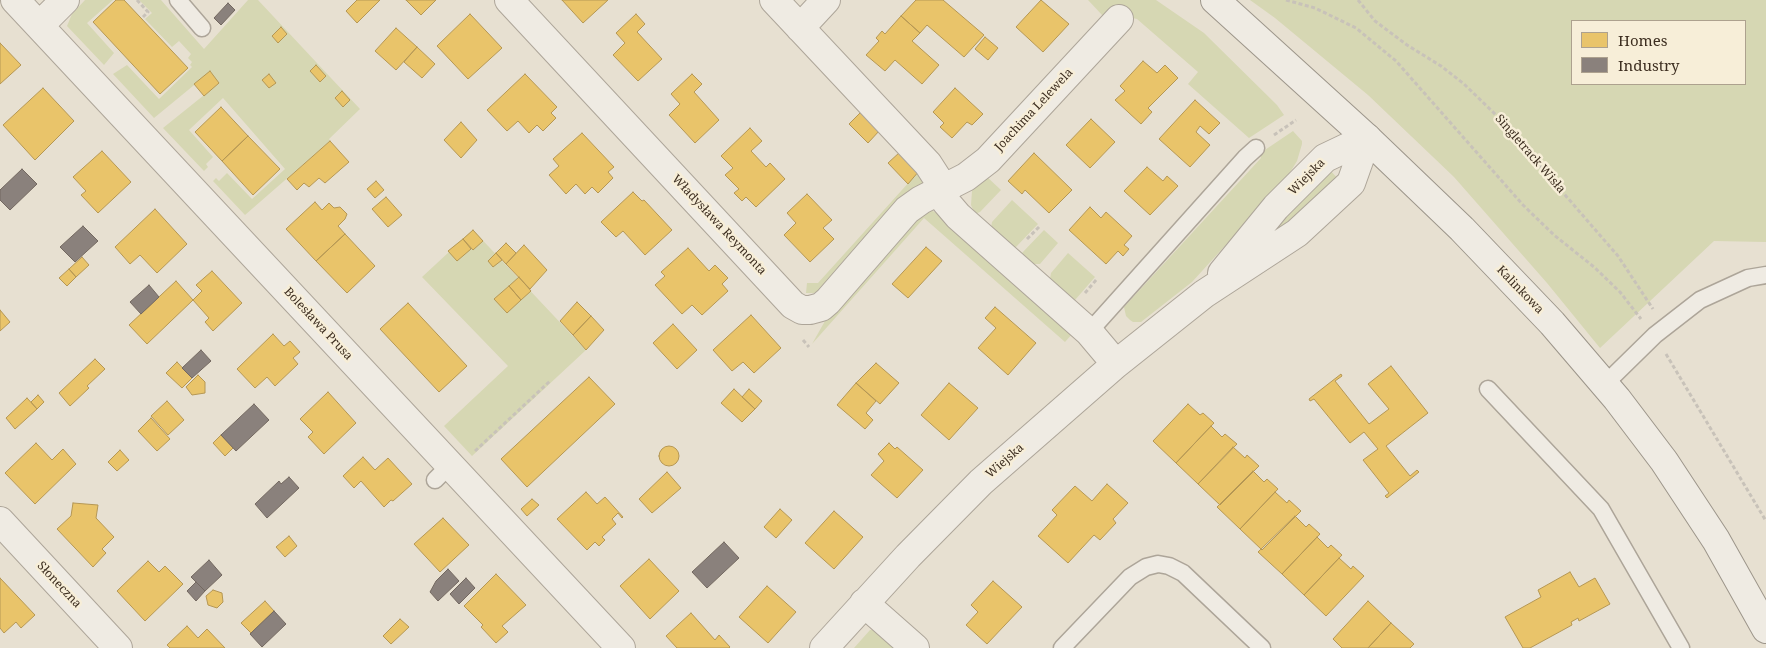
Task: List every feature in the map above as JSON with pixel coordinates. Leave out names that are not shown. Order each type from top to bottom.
[{"type":"street","name":"Bolesława Prusa","points":[[15,0],[40,25],[443,472],[621,648]]},
{"type":"street","points":[[40,25],[65,0]]},
{"type":"street","name":"Władysława Reymonta","points":[[509,0],[793,305],[802,310],[821,307],[828,301],[907,210],[921,200],[941,190]]},
{"type":"street","points":[[774,0],[928,164],[937,178],[946,202],[958,216],[1089,332],[1116,364]]},
{"type":"street","points":[[800,28],[826,0]]},
{"type":"street","name":"Kalinkowa","points":[[1215,0],[1367,138],[1462,229],[1552,323],[1605,384],[1664,461],[1705,524],[1766,629]]},
{"type":"street","name":"Joachima Lelewela","points":[[941,190],[966,177],[988,160],[1119,19]]},
{"type":"street","name":"Wiejska","points":[[1204,294],[1276,207],[1324,158],[1367,138]]},
{"type":"street","name":"Wiejska","points":[[824,648],[864,603],[970,492],[1116,364],[1204,294],[1297,234],[1350,184],[1367,138]]},
{"type":"street","name":"Słoneczna","points":[[0,521],[118,648]]},
{"type":"street","points":[[864,603],[915,648]]},
{"type":"lane","points":[[178,0],[202,28]]},
{"type":"lane","points":[[1089,332],[1256,148]]},
{"type":"lane","points":[[1605,384],[1660,331],[1700,300],[1748,278],[1766,275]]},
{"type":"lane","points":[[1488,389],[1601,509],[1681,648]]},
{"type":"lane","points":[[1062,648],[1130,577],[1146,567],[1158,564],[1169,566],[1183,573],[1262,648]]},
{"type":"path","points":[[137,0],[148,12],[143,16]]},
{"type":"path","points":[[1286,0],[1315,8],[1356,28],[1396,61],[1523,205],[1594,267],[1660,331],[1766,521]]},
{"type":"path","name":"Singletrack Wisła","points":[[1358,0],[1375,21],[1407,46],[1441,66],[1464,84],[1494,113],[1618,256],[1642,294],[1660,331]]},
{"type":"path","points":[[1256,148],[1296,120]]},
{"type":"path","points":[[803,340],[809,347]]},
{"type":"path","points":[[474,452],[550,381]]},
{"type":"green space","points":[[85,0],[113,0],[87,23],[114,53],[104,65],[67,26],[72,14]]},
{"type":"green space","points":[[139,0],[161,0],[204,49],[248,0],[258,0],[360,109],[329,139],[330,141],[245,215],[213,181],[216,178],[219,181],[227,173],[252,199],[285,169],[223,98],[189,130],[213,157],[206,164],[208,167],[204,171],[163,128],[219,83],[210,72],[154,118],[113,74],[127,65],[159,99],[192,67],[190,65],[192,62],[188,58],[191,54],[179,41],[172,47],[145,19],[152,13]]},
{"type":"green space","points":[[1088,0],[1156,0],[1204,33],[1277,105],[1284,115],[1249,138],[1188,84],[1198,72],[1137,19],[1107,12],[1103,16]]},
{"type":"green space","points":[[1250,0],[1766,0],[1766,242],[1714,241],[1600,348],[1547,283],[1454,177],[1368,95],[1275,18]]},
{"type":"green space","points":[[1293,131],[1302,141],[1302,144],[1297,161],[1286,179],[1192,282],[1141,322],[1130,320],[1126,316],[1124,307],[1261,158],[1259,154]]},
{"type":"green space","points":[[1328,168],[1341,182],[1284,227],[1278,228],[1278,225]]},
{"type":"green space","points":[[920,170],[928,182],[906,193],[822,288],[814,293],[806,293],[807,283],[818,283]]},
{"type":"green space","points":[[986,176],[1001,190],[980,212],[975,214],[971,205],[972,191],[974,186]]},
{"type":"green space","points":[[1012,200],[1038,224],[1015,248],[991,228],[992,222]]},
{"type":"green space","points":[[927,210],[938,214],[1073,333],[1065,342],[924,218],[812,344],[825,321],[920,213]]},
{"type":"green space","points":[[473,230],[586,350],[472,456],[444,426],[508,366],[422,277]]},
{"type":"green space","points":[[1044,230],[1058,243],[1040,264],[1033,264],[1021,254]]},
{"type":"green space","points":[[1068,253],[1095,277],[1075,300],[1050,279],[1051,273]]},
{"type":"green space","points":[[870,630],[876,630],[900,648],[854,648]]},
{"type":"building: Homes","points":[[116,0],[124,0],[188,68],[160,94],[93,22]]},
{"type":"building: Homes","points":[[357,0],[380,0],[357,23],[346,11]]},
{"type":"building: Homes","points":[[406,0],[436,0],[421,15]]},
{"type":"building: Homes","points":[[562,0],[608,0],[583,23]]},
{"type":"building: Homes","points":[[916,0],[943,0],[984,35],[964,57],[927,25],[920,33],[901,16]]},
{"type":"building: Homes","points":[[1041,0],[1069,24],[1043,52],[1016,27]]},
{"type":"building: Homes","points":[[470,14],[502,48],[468,79],[437,46]]},
{"type":"building: Homes","points":[[636,14],[645,24],[637,32],[662,59],[638,81],[613,55],[625,43],[616,33]]},
{"type":"building: Homes","points":[[901,16],[920,33],[912,41],[939,65],[922,84],[895,60],[885,71],[866,55],[879,41],[876,38],[882,31],[885,34]]},
{"type":"building: Homes","points":[[281,27],[287,34],[278,43],[272,36]]},
{"type":"building: Homes","points":[[396,28],[417,47],[396,70],[375,51]]},
{"type":"building: Homes","points":[[985,37],[998,48],[988,60],[975,49]]},
{"type":"building: Homes","points":[[0,43],[21,65],[0,84]]},
{"type":"building: Homes","points":[[417,47],[435,64],[422,78],[404,62]]},
{"type":"building: Homes","points":[[1143,61],[1157,73],[1165,65],[1178,78],[1148,108],[1152,112],[1141,124],[1115,100],[1125,91],[1120,86]]},
{"type":"building: Homes","points":[[316,65],[326,76],[320,82],[310,71]]},
{"type":"building: Homes","points":[[210,71],[219,83],[204,96],[194,84]]},
{"type":"building: Homes","points":[[269,74],[276,83],[269,88],[262,80]]},
{"type":"building: Homes","points":[[525,74],[557,107],[551,113],[556,118],[543,131],[537,125],[529,133],[518,121],[507,131],[487,110]]},
{"type":"building: Homes","points":[[692,74],[702,84],[694,92],[719,120],[695,143],[669,115],[680,104],[671,94]]},
{"type":"building: Homes","points":[[43,88],[74,121],[35,160],[3,125]]},
{"type":"building: Homes","points":[[955,88],[983,114],[972,125],[967,122],[952,138],[940,127],[944,123],[933,112]]},
{"type":"building: Homes","points":[[342,91],[350,100],[343,107],[335,98]]},
{"type":"building: Homes","points":[[1195,100],[1220,123],[1209,134],[1200,126],[1196,132],[1210,145],[1190,167],[1159,139]]},
{"type":"building: Homes","points":[[221,107],[248,136],[222,161],[195,132]]},
{"type":"building: Homes","points":[[862,111],[880,130],[868,143],[849,124]]},
{"type":"building: Homes","points":[[1091,119],[1115,142],[1090,168],[1066,145]]},
{"type":"building: Homes","points":[[461,122],[477,140],[461,158],[444,140]]},
{"type":"building: Homes","points":[[750,128],[762,141],[751,151],[766,167],[770,163],[785,179],[756,207],[746,197],[742,201],[734,193],[739,189],[725,175],[733,168],[721,156]]},
{"type":"building: Homes","points":[[582,133],[614,167],[608,172],[613,178],[598,193],[592,187],[585,194],[576,184],[566,194],[549,175],[559,166],[553,159]]},
{"type":"building: Homes","points":[[248,136],[280,169],[253,195],[222,161]]},
{"type":"building: Homes","points":[[330,141],[349,162],[325,183],[319,178],[309,187],[304,183],[297,190],[287,179]]},
{"type":"building: Homes","points":[[102,151],[131,182],[98,213],[81,195],[86,191],[73,177]]},
{"type":"building: Homes","points":[[900,152],[919,171],[908,184],[888,163]]},
{"type":"building: Homes","points":[[1034,153],[1072,190],[1049,213],[1025,190],[1022,194],[1008,181]]},
{"type":"building: Homes","points":[[1147,167],[1163,181],[1167,176],[1178,186],[1150,215],[1124,191]]},
{"type":"building: Homes","points":[[376,181],[384,190],[375,198],[367,189]]},
{"type":"building: Homes","points":[[633,192],[642,201],[644,200],[672,230],[645,255],[623,231],[616,237],[601,222]]},
{"type":"building: Homes","points":[[807,194],[832,220],[823,228],[834,239],[810,262],[784,235],[796,223],[787,213]]},
{"type":"building: Homes","points":[[386,197],[402,215],[388,227],[372,209]]},
{"type":"building: Homes","points":[[315,202],[322,210],[329,203],[334,208],[340,207],[347,214],[338,226],[345,234],[316,261],[286,229]]},
{"type":"building: Homes","points":[[1090,207],[1101,218],[1106,212],[1132,236],[1124,245],[1129,249],[1123,256],[1118,251],[1106,264],[1069,230]]},
{"type":"building: Homes","points":[[155,209],[187,244],[157,273],[140,255],[130,264],[115,247]]},
{"type":"building: Homes","points":[[473,230],[483,241],[473,250],[463,239]]},
{"type":"building: Homes","points":[[345,234],[375,266],[347,293],[316,261]]},
{"type":"building: Homes","points":[[463,239],[471,249],[457,261],[448,251]]},
{"type":"building: Homes","points":[[506,243],[516,253],[506,264],[496,253]]},
{"type":"building: Homes","points":[[524,245],[547,270],[530,289],[506,264]]},
{"type":"building: Homes","points":[[926,247],[942,261],[908,298],[892,284]]},
{"type":"building: Homes","points":[[688,248],[709,271],[715,265],[728,278],[722,284],[728,291],[702,315],[692,305],[682,314],[655,285],[665,276],[661,272]]},
{"type":"building: Homes","points":[[496,253],[502,260],[493,267],[488,261]]},
{"type":"building: Homes","points":[[82,257],[89,265],[76,277],[69,269]]},
{"type":"building: Homes","points":[[69,269],[76,277],[67,286],[59,278]]},
{"type":"building: Homes","points":[[212,271],[242,303],[213,331],[205,322],[209,318],[193,300],[202,291],[196,285]]},
{"type":"building: Homes","points":[[519,277],[531,291],[521,300],[509,286]]},
{"type":"building: Homes","points":[[176,281],[193,300],[147,344],[129,325]]},
{"type":"building: Homes","points":[[509,286],[521,300],[507,313],[494,299]]},
{"type":"building: Homes","points":[[577,302],[591,316],[573,335],[560,321]]},
{"type":"building: Homes","points":[[408,303],[467,366],[439,392],[380,329]]},
{"type":"building: Homes","points":[[995,307],[1036,343],[1008,375],[978,348],[996,328],[985,318]]},
{"type":"building: Homes","points":[[0,310],[10,322],[0,331]]},
{"type":"building: Homes","points":[[751,315],[781,348],[754,373],[743,362],[732,371],[713,350]]},
{"type":"building: Homes","points":[[591,316],[604,330],[586,350],[573,335]]},
{"type":"building: Homes","points":[[673,324],[697,350],[677,369],[653,343]]},
{"type":"building: Homes","points":[[273,334],[284,346],[290,341],[300,352],[293,358],[298,364],[275,386],[267,377],[255,388],[237,369]]},
{"type":"building: Homes","points":[[95,359],[105,369],[70,406],[59,393]]},
{"type":"building: Homes","points":[[177,362],[192,378],[182,388],[166,373]]},
{"type":"building: Homes","points":[[876,363],[899,383],[880,404],[856,383]]},
{"type":"building: Homes","points":[[1391,366],[1428,413],[1386,446],[1410,476],[1417,470],[1419,472],[1387,498],[1385,496],[1389,493],[1363,460],[1378,449],[1364,432],[1350,443],[1314,399],[1310,401],[1309,399],[1341,374],[1342,376],[1335,381],[1369,424],[1389,409],[1368,384]]},
{"type":"building: Homes","points":[[198,375],[205,382],[205,393],[192,395],[186,387]]},
{"type":"building: Homes","points":[[589,377],[615,404],[527,487],[501,459]]},
{"type":"building: Homes","points":[[856,383],[876,401],[866,413],[873,420],[865,429],[837,405]]},
{"type":"building: Homes","points":[[949,383],[978,408],[949,440],[921,415]]},
{"type":"building: Homes","points":[[734,389],[755,409],[742,422],[721,403]]},
{"type":"building: Homes","points":[[749,389],[762,401],[755,409],[742,397]]},
{"type":"building: Homes","points":[[328,392],[356,423],[324,454],[308,437],[313,432],[300,419]]},
{"type":"building: Homes","points":[[38,395],[44,402],[37,409],[31,402]]},
{"type":"building: Homes","points":[[27,398],[37,409],[15,429],[6,418]]},
{"type":"building: Homes","points":[[167,401],[184,420],[168,435],[151,416]]},
{"type":"building: Homes","points":[[1188,404],[1200,415],[1203,413],[1214,423],[1176,463],[1153,441]]},
{"type":"building: Homes","points":[[151,418],[170,439],[157,451],[138,431]]},
{"type":"building: Homes","points":[[1211,426],[1222,437],[1225,434],[1237,444],[1198,484],[1176,463]]},
{"type":"building: Homes","points":[[221,435],[233,448],[225,456],[213,443]]},
{"type":"building: Homes","points":[[36,443],[52,460],[63,449],[76,464],[35,504],[5,473]]},
{"type":"building: Homes","points":[[889,443],[895,449],[897,447],[923,470],[897,498],[871,475],[884,461],[878,454]]},
{"type":"building: Homes","points":[[669,446],[676,449],[679,456],[676,463],[669,466],[662,463],[659,456],[662,449]]},
{"type":"building: Homes","points":[[1233,447],[1245,458],[1247,455],[1259,466],[1220,505],[1198,484]]},
{"type":"building: Homes","points":[[120,450],[129,460],[117,471],[108,462]]},
{"type":"building: Homes","points":[[363,457],[375,470],[388,458],[412,484],[384,507],[361,481],[354,488],[343,476]]},
{"type":"building: Homes","points":[[1253,471],[1264,482],[1267,479],[1278,489],[1240,529],[1217,507]]},
{"type":"building: Homes","points":[[667,472],[681,488],[652,513],[639,499]]},
{"type":"building: Homes","points":[[1107,484],[1128,503],[1113,519],[1116,523],[1100,540],[1094,535],[1068,563],[1038,536],[1057,515],[1052,510],[1075,486],[1092,501]]},
{"type":"building: Homes","points":[[586,492],[597,504],[605,497],[623,517],[618,513],[612,519],[616,524],[602,537],[605,540],[599,546],[595,542],[587,550],[557,519]]},
{"type":"building: Homes","points":[[1275,492],[1287,503],[1289,500],[1301,511],[1262,550],[1240,529]]},
{"type":"building: Homes","points":[[532,499],[539,505],[527,516],[521,509]]},
{"type":"building: Homes","points":[[73,503],[98,505],[96,518],[114,537],[102,549],[106,553],[93,567],[57,529],[71,516]]},
{"type":"building: Homes","points":[[780,509],[792,520],[776,538],[764,527]]},
{"type":"building: Homes","points":[[834,511],[863,537],[834,569],[805,543]]},
{"type":"building: Homes","points":[[1295,516],[1306,527],[1309,524],[1320,534],[1282,574],[1258,552]]},
{"type":"building: Homes","points":[[443,518],[469,545],[440,572],[414,544]]},
{"type":"building: Homes","points":[[289,536],[297,546],[285,557],[276,547]]},
{"type":"building: Homes","points":[[1317,537],[1328,548],[1331,545],[1342,555],[1304,595],[1282,574]]},
{"type":"building: Homes","points":[[1339,558],[1351,569],[1353,566],[1364,576],[1326,616],[1304,595]]},
{"type":"building: Homes","points":[[649,559],[679,591],[650,619],[620,586]]},
{"type":"building: Homes","points":[[148,561],[159,572],[165,566],[183,584],[145,621],[117,591]]},
{"type":"building: Homes","points":[[1570,572],[1579,587],[1595,578],[1610,604],[1579,621],[1578,618],[1571,622],[1572,625],[1530,648],[1523,648],[1505,617],[1541,597],[1538,590]]},
{"type":"building: Homes","points":[[496,574],[526,605],[502,626],[508,632],[496,643],[481,627],[483,625],[464,606]]},
{"type":"building: Homes","points":[[0,578],[35,615],[21,628],[16,622],[4,633],[0,628]]},
{"type":"building: Homes","points":[[993,581],[1022,607],[987,644],[966,625],[978,612],[971,605]]},
{"type":"building: Homes","points":[[767,586],[796,612],[768,643],[739,617]]},
{"type":"building: Homes","points":[[213,590],[222,593],[223,602],[217,608],[208,605],[206,596]]},
{"type":"building: Homes","points":[[265,601],[274,611],[251,633],[241,623]]},
{"type":"building: Homes","points":[[1368,601],[1391,623],[1368,648],[1342,648],[1333,639]]},
{"type":"building: Homes","points":[[691,613],[715,640],[719,635],[730,647],[677,648],[666,636]]},
{"type":"building: Homes","points":[[400,619],[409,627],[391,644],[383,636]]},
{"type":"building: Homes","points":[[1391,623],[1414,644],[1410,648],[1368,648]]},
{"type":"building: Homes","points":[[187,626],[198,638],[207,629],[225,648],[170,648],[167,645]]},
{"type":"building: Industry","points":[[228,3],[235,10],[221,25],[214,18]]},
{"type":"building: Industry","points":[[22,169],[37,184],[10,210],[0,200],[0,190]]},
{"type":"building: Industry","points":[[83,226],[98,241],[75,262],[60,247]]},
{"type":"building: Industry","points":[[149,285],[159,297],[141,314],[130,302]]},
{"type":"building: Industry","points":[[201,350],[211,361],[192,378],[182,368]]},
{"type":"building: Industry","points":[[254,404],[269,420],[236,451],[221,435]]},
{"type":"building: Industry","points":[[289,477],[299,488],[267,518],[255,504],[279,481],[281,484]]},
{"type":"building: Industry","points":[[724,542],[739,558],[707,588],[692,572]]},
{"type":"building: Industry","points":[[209,560],[222,575],[205,591],[191,577]]},
{"type":"building: Industry","points":[[448,569],[459,581],[438,601],[430,592],[436,581]]},
{"type":"building: Industry","points":[[466,578],[475,588],[459,604],[450,594]]},
{"type":"building: Industry","points":[[196,582],[205,591],[196,601],[187,591]]},
{"type":"building: Industry","points":[[274,611],[286,624],[262,647],[250,634]]}]
